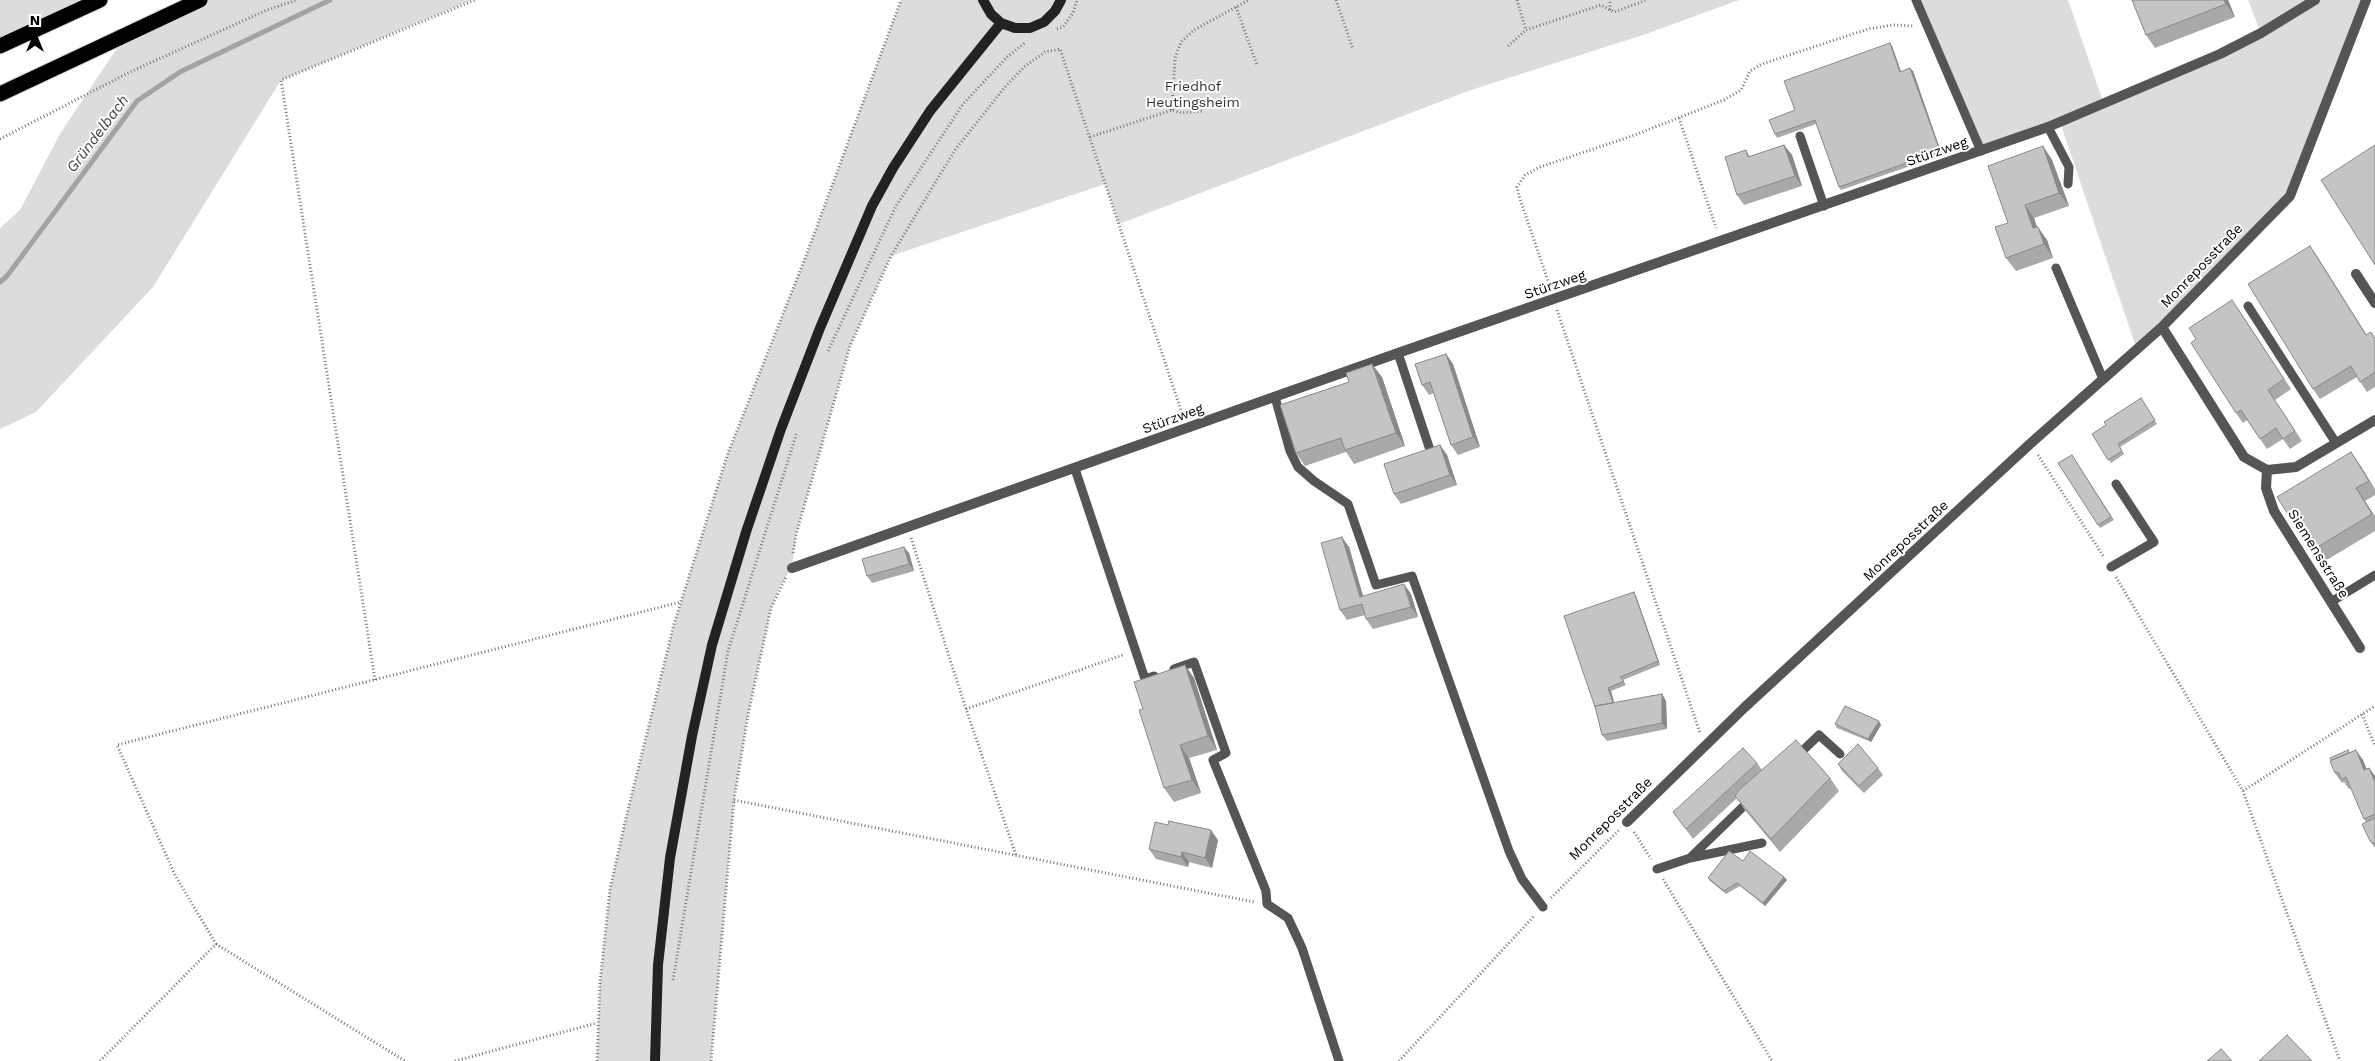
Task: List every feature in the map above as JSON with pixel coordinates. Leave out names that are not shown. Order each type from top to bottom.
[{"type":"highway","points":[[0,46],[100,0]]},
{"type":"highway","points":[[0,94],[200,0]]},
{"type":"main road","points":[[983,0],[990,14],[1001,22],[1015,28],[1030,28],[1044,22],[1055,11],[1061,0]]},
{"type":"main road","points":[[655,1061],[658,965],[670,858],[692,736],[712,645],[746,532],[781,429],[820,328],[872,206],[893,168],[930,111],[1001,22]]},
{"type":"street","name":"Stürzweg","points":[[792,568],[1398,353],[2048,127],[2220,54],[2261,33],[2315,0]]},
{"type":"street","name":"Monreposstraße","points":[[1627,822],[1704,745],[2031,444],[2162,327],[2290,196],[2366,0]]},
{"type":"street","points":[[2356,274],[2375,303]]},
{"type":"street","points":[[2162,327],[2244,457],[2267,470],[2296,467],[2375,420]]},
{"type":"street","name":"Siemensstraße","points":[[2267,470],[2266,488],[2274,511],[2360,648]]},
{"type":"lane","points":[[1916,0],[1981,151]]},
{"type":"lane","points":[[2048,127],[2070,167],[2068,184]]},
{"type":"lane","points":[[1800,136],[1824,206]]},
{"type":"lane","points":[[2056,268],[2103,379]]},
{"type":"lane","points":[[2248,306],[2336,443]]},
{"type":"lane","points":[[1398,353],[1429,447]]},
{"type":"lane","points":[[1275,397],[1290,451],[1298,467],[1314,481],[1348,504],[1376,586],[1412,576],[1509,851],[1522,879],[1542,907]]},
{"type":"lane","points":[[1075,468],[1145,679],[1194,662],[1226,753],[1213,760],[1266,891],[1267,904],[1288,918],[1302,948],[1339,1061]]},
{"type":"lane","points":[[2111,567],[2154,542],[2116,484]]},
{"type":"lane","points":[[2331,602],[2375,575]]},
{"type":"lane","points":[[1791,761],[1819,735],[1840,754]]},
{"type":"lane","points":[[1690,858],[1756,794]]},
{"type":"lane","points":[[1657,868],[1690,858],[1762,842]]},
{"type":"path","points":[[0,139],[139,68],[267,10],[298,0]]},
{"type":"path","points":[[376,680],[281,80],[475,0]]},
{"type":"path","points":[[598,1061],[597,1024],[604,935],[612,881],[648,725],[681,602],[728,453],[804,261],[901,0]]},
{"type":"path","points":[[1054,30],[1063,27],[1073,12],[1077,0]]},
{"type":"path","points":[[1172,110],[1175,58],[1181,42],[1194,30],[1249,0]]},
{"type":"path","points":[[1336,0],[1353,49]]},
{"type":"path","points":[[1517,0],[1526,30]]},
{"type":"path","points":[[1610,0],[1610,10]]},
{"type":"path","points":[[1508,46],[1526,30],[1602,5],[1614,12],[1647,0]]},
{"type":"path","points":[[1236,7],[1257,65]]},
{"type":"path","points":[[1704,745],[1517,187],[1525,175],[1540,167],[1632,136],[1736,94],[1741,90],[1747,76],[1756,67],[1868,29],[1893,25],[1912,26],[1930,33]]},
{"type":"path","points":[[826,354],[896,206],[963,104],[1007,57],[1020,45],[1029,41]]},
{"type":"path","points":[[711,1061],[734,800],[748,715],[771,608],[780,586],[792,568],[796,535],[850,346],[890,256],[955,150],[1024,66],[1045,52],[1060,49],[1187,428]]},
{"type":"path","points":[[1090,137],[1172,110],[1182,113],[1202,111]]},
{"type":"path","points":[[1679,118],[1720,242]]},
{"type":"path","points":[[672,983],[728,651],[798,427]]},
{"type":"path","points":[[2031,444],[2111,567],[2243,791],[2340,1061]]},
{"type":"path","points":[[908,528],[966,709],[1016,855]]},
{"type":"path","points":[[405,1061],[216,944],[175,875],[117,745],[681,602]]},
{"type":"path","points":[[966,709],[1136,650]]},
{"type":"path","points":[[2243,791],[2375,706]]},
{"type":"path","points":[[2362,714],[2375,746]]},
{"type":"path","points":[[734,800],[1267,904]]},
{"type":"path","points":[[1627,822],[1657,868],[1772,1061]]},
{"type":"path","name":"Monreposstraße","points":[[1399,1061],[1542,907],[1627,822]]},
{"type":"path","points":[[100,1061],[216,944]]},
{"type":"path","points":[[455,1061],[597,1024]]},
{"type":"green space","points":[[0,0],[100,0],[0,46]]},
{"type":"green space","points":[[200,0],[472,0],[281,80],[153,287],[36,412],[0,429],[0,228],[20,210],[60,134],[125,36]]},
{"type":"green space","name":"Friedhof Heutingsheim","points":[[901,0],[1739,0],[1646,34],[1471,90],[1119,224],[1105,184],[891,256],[850,346],[796,535],[792,568],[780,586],[771,609],[748,715],[734,800],[711,1061],[597,1061],[600,982],[610,889],[674,624],[728,453],[804,261]]},
{"type":"green space","points":[[1916,0],[2068,0],[2104,104],[2261,33],[2248,0],[2366,0],[2290,196],[2137,350],[2060,122],[1981,151]]},
{"type":"building","points":[[2132,0],[2224,0],[2226,4],[2146,35]]},
{"type":"building","points":[[1890,43],[1900,72],[1910,68],[1940,151],[1839,187],[1815,120],[1775,134],[1769,120],[1795,110],[1784,81]]},
{"type":"building","points":[[1784,145],[1795,176],[1737,195],[1725,157],[1746,150],[1748,157]]},
{"type":"building","points":[[2375,145],[2375,265],[2321,180]]},
{"type":"building","points":[[2043,146],[2059,193],[2025,205],[2033,228],[2038,227],[2044,244],[2006,258],[1995,227],[2008,223],[1988,166]]},
{"type":"building","points":[[2310,246],[2366,335],[2371,332],[2375,339],[2375,372],[2360,382],[2351,366],[2313,389],[2248,284]]},
{"type":"building","points":[[2232,300],[2284,379],[2268,390],[2295,431],[2283,439],[2276,428],[2260,439],[2241,410],[2236,413],[2191,343],[2196,339],[2189,328]]},
{"type":"building","points":[[1446,354],[1473,437],[1451,445],[1430,382],[1422,385],[1415,364]]},
{"type":"building","points":[[1372,364],[1396,433],[1345,450],[1341,438],[1296,453],[1280,405],[1349,382],[1346,373]]},
{"type":"building","points":[[2141,398],[2155,420],[2118,444],[2122,451],[2108,460],[2092,434],[2106,425],[2104,422]]},
{"type":"building","points":[[1440,445],[1450,475],[1394,494],[1384,464]]},
{"type":"building","points":[[2351,452],[2369,481],[2356,488],[2372,514],[2311,551],[2277,497]]},
{"type":"building","points":[[2072,455],[2111,517],[2098,525],[2058,463]]},
{"type":"building","points":[[1342,537],[1360,597],[1404,584],[1411,607],[1366,619],[1362,604],[1340,610],[1321,543]]},
{"type":"building","points":[[904,547],[909,564],[867,576],[862,559]]},
{"type":"building","points":[[1634,592],[1658,661],[1620,677],[1624,681],[1608,688],[1613,703],[1595,707],[1564,616]]},
{"type":"building","points":[[1185,665],[1208,736],[1180,745],[1192,780],[1164,788],[1139,710],[1143,709],[1134,682]]},
{"type":"building","points":[[1662,694],[1662,723],[1602,735],[1595,706]]},
{"type":"building","points":[[1845,706],[1879,721],[1868,739],[1835,724]]},
{"type":"building","points":[[1796,740],[1830,778],[1771,839],[1735,796],[1739,790]]},
{"type":"building","points":[[1858,744],[1878,768],[1859,786],[1838,764]]},
{"type":"building","points":[[1743,748],[1757,763],[1686,829],[1673,812]]},
{"type":"building","points":[[2348,750],[2349,753],[2331,760],[2330,758]]},
{"type":"building","points":[[2356,750],[2364,770],[2369,768],[2375,782],[2375,814],[2364,819],[2346,777],[2342,779],[2338,772],[2335,773],[2330,761]]},
{"type":"building","points":[[2375,818],[2375,844],[2370,841],[2362,824]]},
{"type":"building","points":[[1169,821],[1211,830],[1205,858],[1182,852],[1181,857],[1149,849],[1155,822],[1168,825]]},
{"type":"building","points":[[1729,851],[1743,861],[1750,851],[1784,877],[1763,903],[1737,883],[1724,891],[1708,878]]},
{"type":"building","points":[[2287,1035],[2312,1061],[2259,1061]]},
{"type":"building","points":[[2221,1049],[2232,1061],[2207,1061]]},
{"type":"waterway","name":"Gründelbach","points":[[0,282],[7,276],[137,101],[180,72],[330,0]]}]
